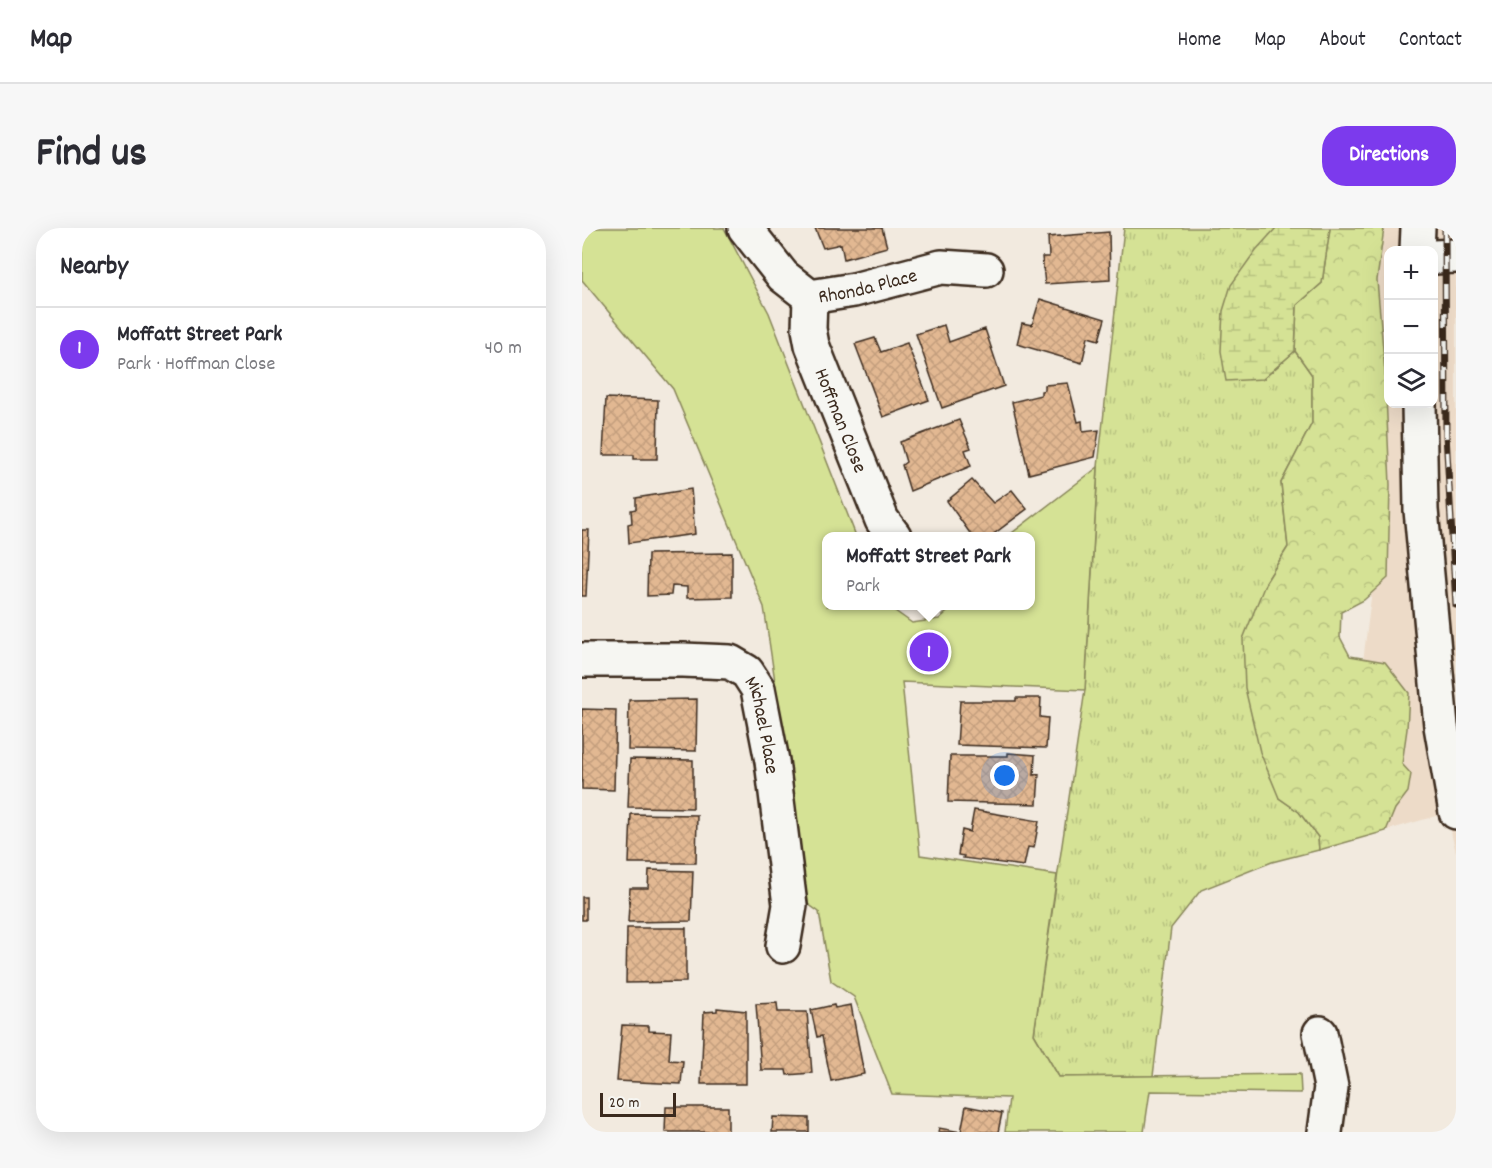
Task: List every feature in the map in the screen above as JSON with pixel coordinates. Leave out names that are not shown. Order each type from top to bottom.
[{"type":"street","name":"Rhonda Place","points":[[745,228],[783,276],[810,297],[854,290],[941,267],[986,270]]},
{"type":"street","points":[[1417,246],[1418,228]]},
{"type":"street","points":[[1438,257],[1456,256]]},
{"type":"street","name":"Hoffman Close","points":[[810,297],[809,329],[812,345],[882,520],[890,532]]},
{"type":"street","points":[[1419,408],[1421,510],[1441,726],[1456,812]]},
{"type":"street","name":"Michael Place","points":[[582,660],[730,662],[747,672],[758,689],[772,761],[790,905],[783,946]]},
{"type":"street","points":[[1320,1033],[1331,1087],[1325,1132]]},
{"type":"shaded area","points":[[1341,228],[1456,228],[1456,852],[1446,813],[1340,844],[1372,590]]},
{"type":"green space","points":[[582,228],[724,228],[769,313],[854,532],[822,532],[822,610],[894,610],[912,623],[939,619],[949,610],[1035,610],[1035,532],[1013,532],[1098,467],[1085,690],[902,682],[920,855],[1057,875],[1034,1034],[1059,1077],[1300,1074],[1301,1093],[1150,1091],[1144,1132],[1005,1132],[1009,1098],[892,1094],[854,997],[831,981],[819,912],[808,904],[764,607],[673,389],[582,280]]},
{"type":"green space","points":[[1124,228],[1276,228],[1263,379],[1295,351],[1312,375],[1312,423],[1281,483],[1288,547],[1266,582],[1279,798],[1299,812],[1318,837],[1319,850],[1272,862],[1201,890],[1171,928],[1153,1076],[1059,1077],[1034,1034],[1085,690],[1098,467]]},
{"type":"green space","points":[[1276,228],[1330,228],[1322,283],[1297,305],[1295,351],[1263,379],[1226,381],[1221,351],[1223,311],[1231,285],[1256,250]]},
{"type":"green space","points":[[1330,228],[1384,228],[1377,280],[1384,360],[1384,408],[1387,408],[1390,485],[1388,578],[1364,600],[1341,612],[1340,637],[1350,656],[1385,662],[1409,693],[1402,764],[1411,774],[1408,792],[1395,809],[1386,831],[1319,850],[1318,837],[1299,812],[1279,798],[1260,752],[1245,688],[1243,639],[1266,582],[1288,547],[1281,483],[1312,423],[1312,375],[1295,351],[1297,305],[1322,283]]},
{"type":"building","points":[[815,228],[882,228],[887,247],[844,259],[841,244],[823,248]]},
{"type":"building","points":[[1109,232],[1110,280],[1045,284],[1042,257],[1049,257],[1048,237]]},
{"type":"building","points":[[1040,299],[1105,319],[1099,340],[1088,337],[1082,363],[1017,344],[1022,323],[1032,325]]},
{"type":"building","points":[[944,325],[949,342],[985,329],[1004,386],[942,408],[916,334]]},
{"type":"building","points":[[875,338],[881,352],[907,343],[929,400],[883,417],[855,344]]},
{"type":"building","points":[[1068,383],[1078,422],[1082,421],[1083,432],[1099,430],[1095,457],[1029,474],[1012,402],[1041,395],[1041,391],[1045,390],[1045,385]]},
{"type":"building","points":[[606,398],[658,400],[657,459],[634,459],[634,455],[603,455]]},
{"type":"building","points":[[959,420],[971,448],[965,450],[971,466],[910,491],[902,465],[906,462],[900,442]]},
{"type":"building","points":[[972,480],[993,503],[1012,490],[1027,509],[996,532],[969,532],[947,501]]},
{"type":"building","points":[[691,489],[695,534],[629,543],[628,524],[632,523],[631,510],[636,509],[636,498]]},
{"type":"building","points":[[582,530],[589,530],[586,596],[582,596]]},
{"type":"building","points":[[732,553],[732,597],[687,598],[687,587],[672,586],[671,595],[647,596],[648,554]]},
{"type":"building","points":[[1016,698],[1041,698],[1040,717],[1048,718],[1046,748],[957,745],[960,701],[1016,701]]},
{"type":"building","points":[[697,699],[696,751],[628,750],[629,700]]},
{"type":"building","points":[[582,709],[616,710],[614,790],[582,789]]},
{"type":"building","points":[[1008,753],[1035,755],[1034,775],[1039,774],[1037,804],[948,802],[950,756],[1008,756]]},
{"type":"building","points":[[630,759],[693,760],[693,808],[628,807]]},
{"type":"building","points":[[974,810],[1039,821],[1034,848],[1028,847],[1024,866],[963,858],[964,856],[958,855],[962,830],[970,832]]},
{"type":"building","points":[[631,814],[697,815],[696,863],[629,863]]},
{"type":"building","points":[[649,870],[693,871],[691,921],[628,922],[630,888],[648,888]]},
{"type":"building","points":[[582,897],[586,897],[586,920],[582,920]]},
{"type":"building","points":[[627,928],[686,928],[686,982],[626,983]]},
{"type":"building","points":[[777,1003],[778,1012],[807,1012],[812,1073],[787,1075],[786,1070],[761,1070],[756,1004]]},
{"type":"building","points":[[834,1005],[835,1008],[851,1005],[864,1074],[831,1081],[822,1036],[817,1037],[811,1010]]},
{"type":"building","points":[[717,1008],[746,1011],[746,1084],[701,1084],[704,1012],[717,1011]]},
{"type":"building","points":[[622,1025],[649,1026],[649,1031],[671,1032],[669,1060],[683,1061],[681,1084],[617,1081]]},
{"type":"building","points":[[966,1106],[1002,1113],[998,1132],[961,1132]]},
{"type":"building","points":[[666,1107],[728,1107],[728,1132],[665,1132]]},
{"type":"building","points":[[773,1117],[809,1118],[809,1132],[772,1132]]},
{"type":"building","points":[[939,1128],[961,1132],[938,1132]]},
{"type":"railway","points":[[1445,228],[1446,435],[1456,605]]},
{"type":"place","name":"Moffatt Street Park","points":[[929,652]]}]
